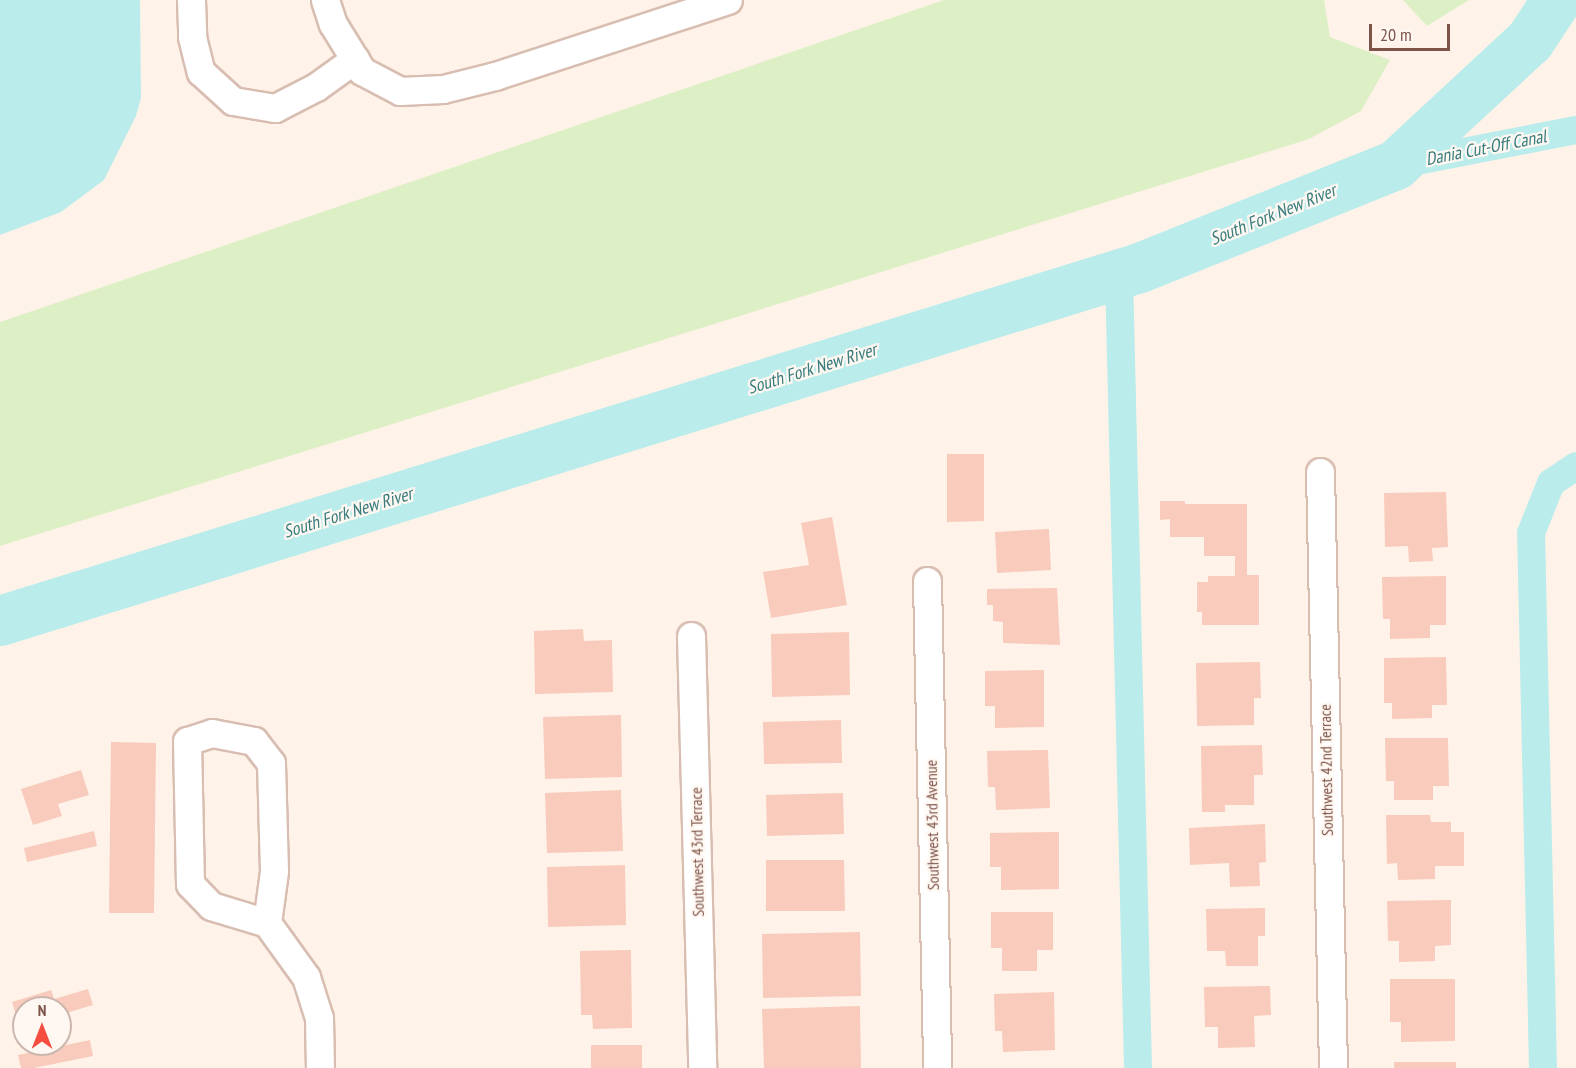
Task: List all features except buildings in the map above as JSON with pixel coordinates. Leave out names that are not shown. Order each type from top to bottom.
[{"type":"street","points":[[191,0],[192,37],[201,72],[233,101],[274,108],[316,87],[356,59]]},
{"type":"street","points":[[325,0],[333,24],[362,71],[400,91],[443,89],[495,76],[728,0]]},
{"type":"street","name":"Southwest 42nd Terrace","points":[[1320,472],[1333,1068]]},
{"type":"street","name":"Southwest 43rd Avenue","points":[[927,581],[937,1068]]},
{"type":"street","name":"Southwest 43rd Terrace","points":[[691,636],[702,1068]]},
{"type":"street","points":[[267,923],[274,871],[271,763],[254,741],[212,733],[188,741],[190,884],[211,906],[267,923],[306,976],[319,1018],[320,1068]]},
{"type":"green space","points":[[944,0],[1324,0],[1330,37],[1390,60],[1361,111],[1309,139],[0,546],[0,322]]},
{"type":"green space","points":[[1403,0],[1469,0],[1427,26]]},
{"type":"water","points":[[0,0],[140,0],[141,98],[136,116],[104,180],[61,212],[0,235]]},
{"type":"waterway","name":"South Fork New River","points":[[0,621],[1140,268],[1396,165],[1530,41],[1557,0]]},
{"type":"waterway","name":"Dania Cut-Off Canal","points":[[1396,165],[1576,130]]},
{"type":"waterway","points":[[1119,274],[1138,1068]]},
{"type":"waterway","points":[[1543,1068],[1531,533],[1551,483],[1576,466]]}]
